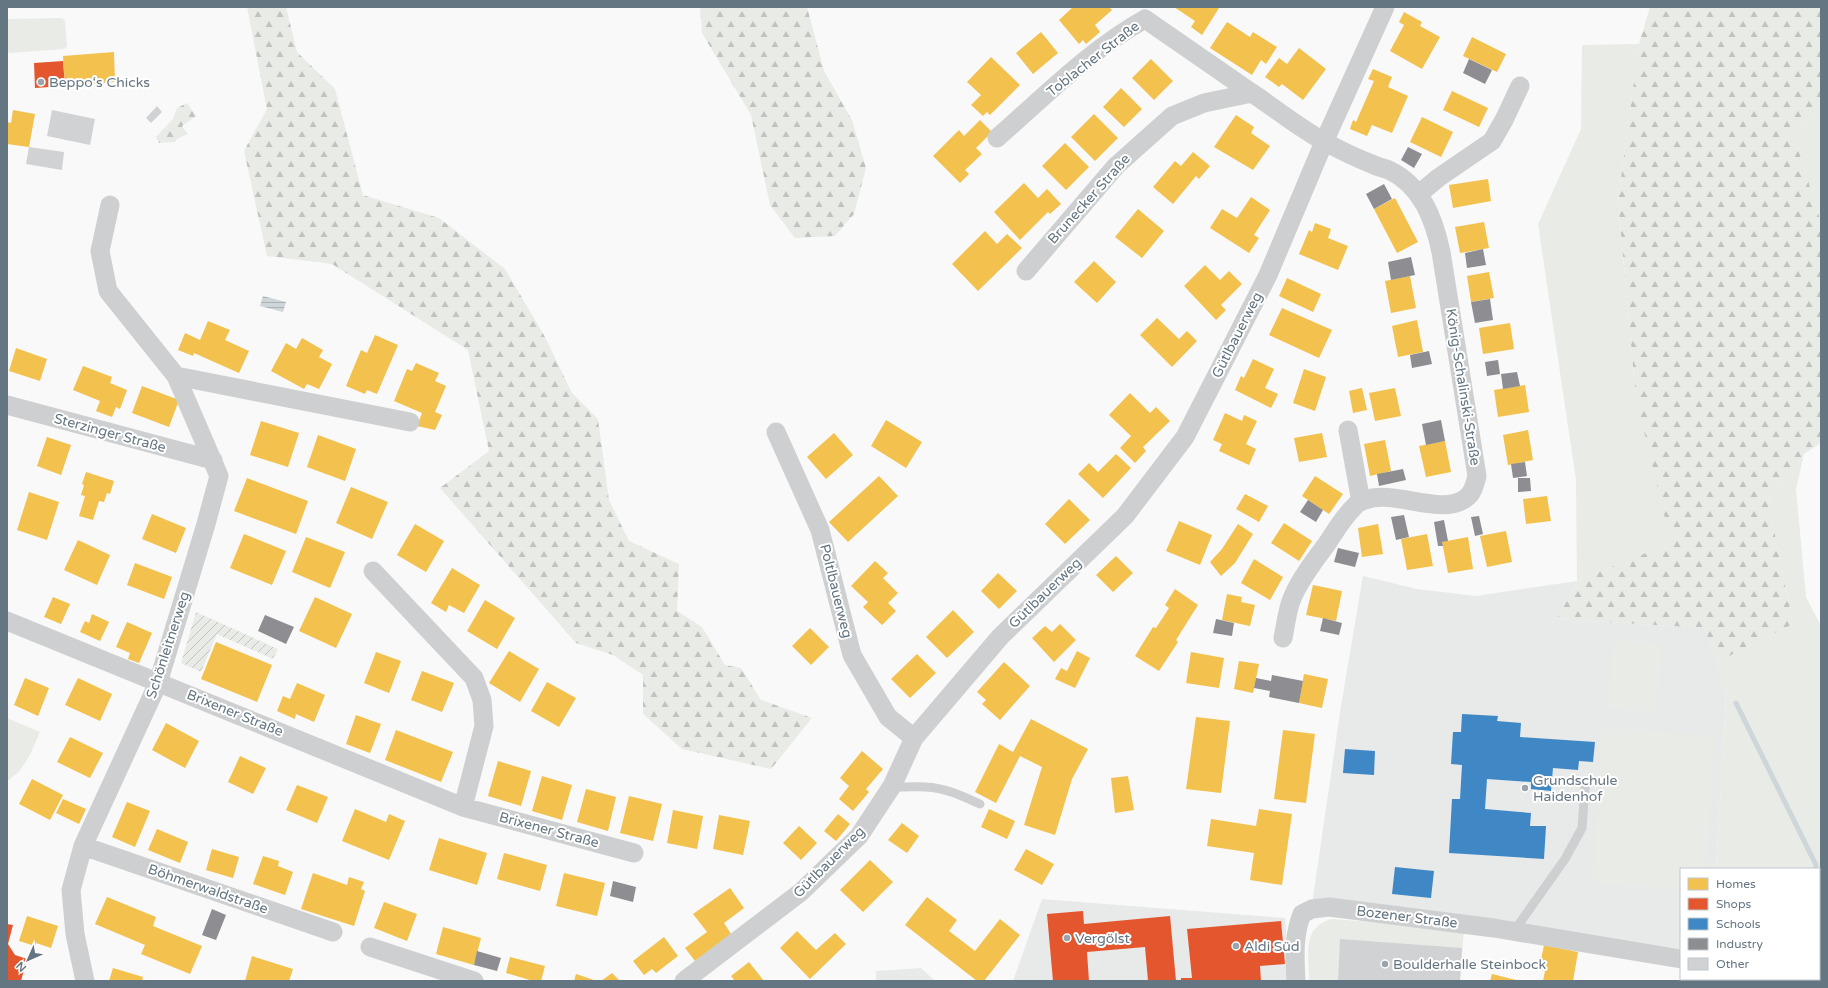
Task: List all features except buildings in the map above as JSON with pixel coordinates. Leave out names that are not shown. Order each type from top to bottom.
[{"type":"street","name":"Gütlbauerweg","points":[[684,981],[801,892],[859,836],[892,786],[914,738],[1000,637],[1125,516],[1185,437],[1268,275],[1324,142],[1385,7]]},
{"type":"street","name":"Toblacher Straße","points":[[998,138],[1072,72],[1124,30],[1144,19],[1252,93]]},
{"type":"street","points":[[1418,194],[1438,178],[1492,141],[1520,86]]},
{"type":"street","points":[[1252,93],[1324,142]]},
{"type":"street","name":"Brunecker Straße","points":[[1026,271],[1116,166],[1172,116],[1204,103],[1252,93]]},
{"type":"street","name":"König-Schalinski-Straße","points":[[1324,142],[1373,165],[1389,170],[1418,194],[1431,217],[1441,252],[1477,476],[1468,497],[1457,503],[1444,506],[1416,501],[1382,498],[1366,499],[1361,502]]},
{"type":"street","name":"Schönleitnerweg","points":[[85,981],[75,934],[70,890],[83,846],[158,683],[201,539],[218,476],[213,460],[176,376],[108,291],[100,251],[110,205]]},
{"type":"street","points":[[176,376],[410,422]]},
{"type":"street","name":"Sterzinger Straße","points":[[7,405],[213,460]]},
{"type":"street","points":[[1283,638],[1287,614],[1293,596],[1306,574],[1345,518],[1356,505],[1361,502],[1348,430]]},
{"type":"street","name":"Poltlbauerweg","points":[[776,432],[820,530],[852,655],[888,717],[914,738]]},
{"type":"street","points":[[373,572],[474,678],[482,700],[484,726],[463,807]]},
{"type":"street","name":"Brixener Straße","points":[[7,621],[158,683],[220,706],[463,807],[634,853]]},
{"type":"street","name":"Böhmerwaldstraße","points":[[83,846],[333,932]]},
{"type":"street","name":"Bozener Straße","points":[[1296,981],[1295,938],[1302,914],[1312,909],[1328,908],[1514,931],[1680,959]]},
{"type":"street","points":[[370,947],[474,981]]},
{"type":"lane","points":[[892,786],[904,788],[928,787],[950,791],[980,804]]},
{"type":"lane","points":[[1514,931],[1565,859],[1582,828],[1585,788]]},
{"type":"shaded area","points":[[263,296],[286,302],[283,312],[260,306]]},
{"type":"shaded area","name":"Grundschule Haidenhof","points":[[1363,576],[1417,589],[1476,596],[1577,581],[1557,619],[1704,628],[1717,662],[1726,698],[1716,868],[1680,868],[1680,954],[1312,904],[1341,706]]},
{"type":"shaded area","points":[[1042,899],[1285,918],[1290,981],[1013,981]]},
{"type":"shaded area","points":[[921,968],[935,981],[876,981],[876,971]]},
{"type":"shaded area","points":[[1821,970],[1821,981],[1765,981],[1820,980]]},
{"type":"green space","points":[[247,7],[286,7],[297,52],[335,89],[363,195],[439,218],[505,269],[545,337],[572,393],[598,419],[609,500],[629,541],[679,564],[677,611],[702,627],[725,665],[741,668],[761,700],[812,718],[771,769],[682,749],[643,714],[643,675],[613,655],[576,643],[440,488],[489,451],[468,350],[332,264],[267,256],[244,151],[267,109]]},
{"type":"green space","points":[[700,7],[807,7],[824,71],[852,120],[866,168],[854,214],[835,236],[795,238],[770,205],[751,115],[702,33]]},
{"type":"green space","points":[[1650,7],[1821,7],[1821,105],[1794,136],[1821,222],[1821,443],[1804,454],[1768,500],[1793,624],[1717,662],[1704,628],[1557,619],[1577,581],[1671,543],[1636,398],[1618,201],[1639,44]]},
{"type":"green space","points":[[62,18],[65,21],[67,46],[64,49],[10,53],[7,51],[8,19]]},
{"type":"green space","points":[[1639,44],[1618,201],[1636,398],[1672,543],[1577,581],[1576,480],[1538,224],[1581,129],[1582,45]]},
{"type":"green space","points":[[187,103],[196,116],[182,126],[188,134],[177,139],[175,142],[159,143],[156,137],[173,119],[177,108]]},
{"type":"green space","points":[[1821,105],[1821,222],[1794,136]]},
{"type":"green space","points":[[1804,454],[1796,489],[1806,597],[1821,626],[1821,970],[1820,868],[1716,868],[1726,698],[1717,662],[1793,624],[1768,500]]},
{"type":"green space","points":[[196,612],[278,649],[273,659],[217,634],[201,672],[181,663]]},
{"type":"green space","points":[[1614,640],[1662,644],[1657,712],[1608,708]]},
{"type":"green space","points":[[7,718],[40,732],[31,753],[19,771],[7,781]]},
{"type":"green space","points":[[1602,728],[1714,736],[1706,868],[1680,868],[1680,889],[1593,883]]},
{"type":"green space","name":"Boulderhalle Steinbock","points":[[1332,919],[1464,929],[1460,981],[1309,981],[1308,952],[1311,935],[1315,928]]},
{"type":"waterway","points":[[1736,703],[1816,865],[1816,868]]},
{"type":"place","name":"Beppo‘s Chicks","points":[[41,82]]},
{"type":"place","name":"Grundschule Haidenhof","points":[[1525,788]]},
{"type":"place","name":"Vergölst","points":[[1067,938]]},
{"type":"place","name":"Aldi Süd","points":[[1236,946]]},
{"type":"place","name":"Boulderhalle Steinbock","points":[[1385,964]]}]
